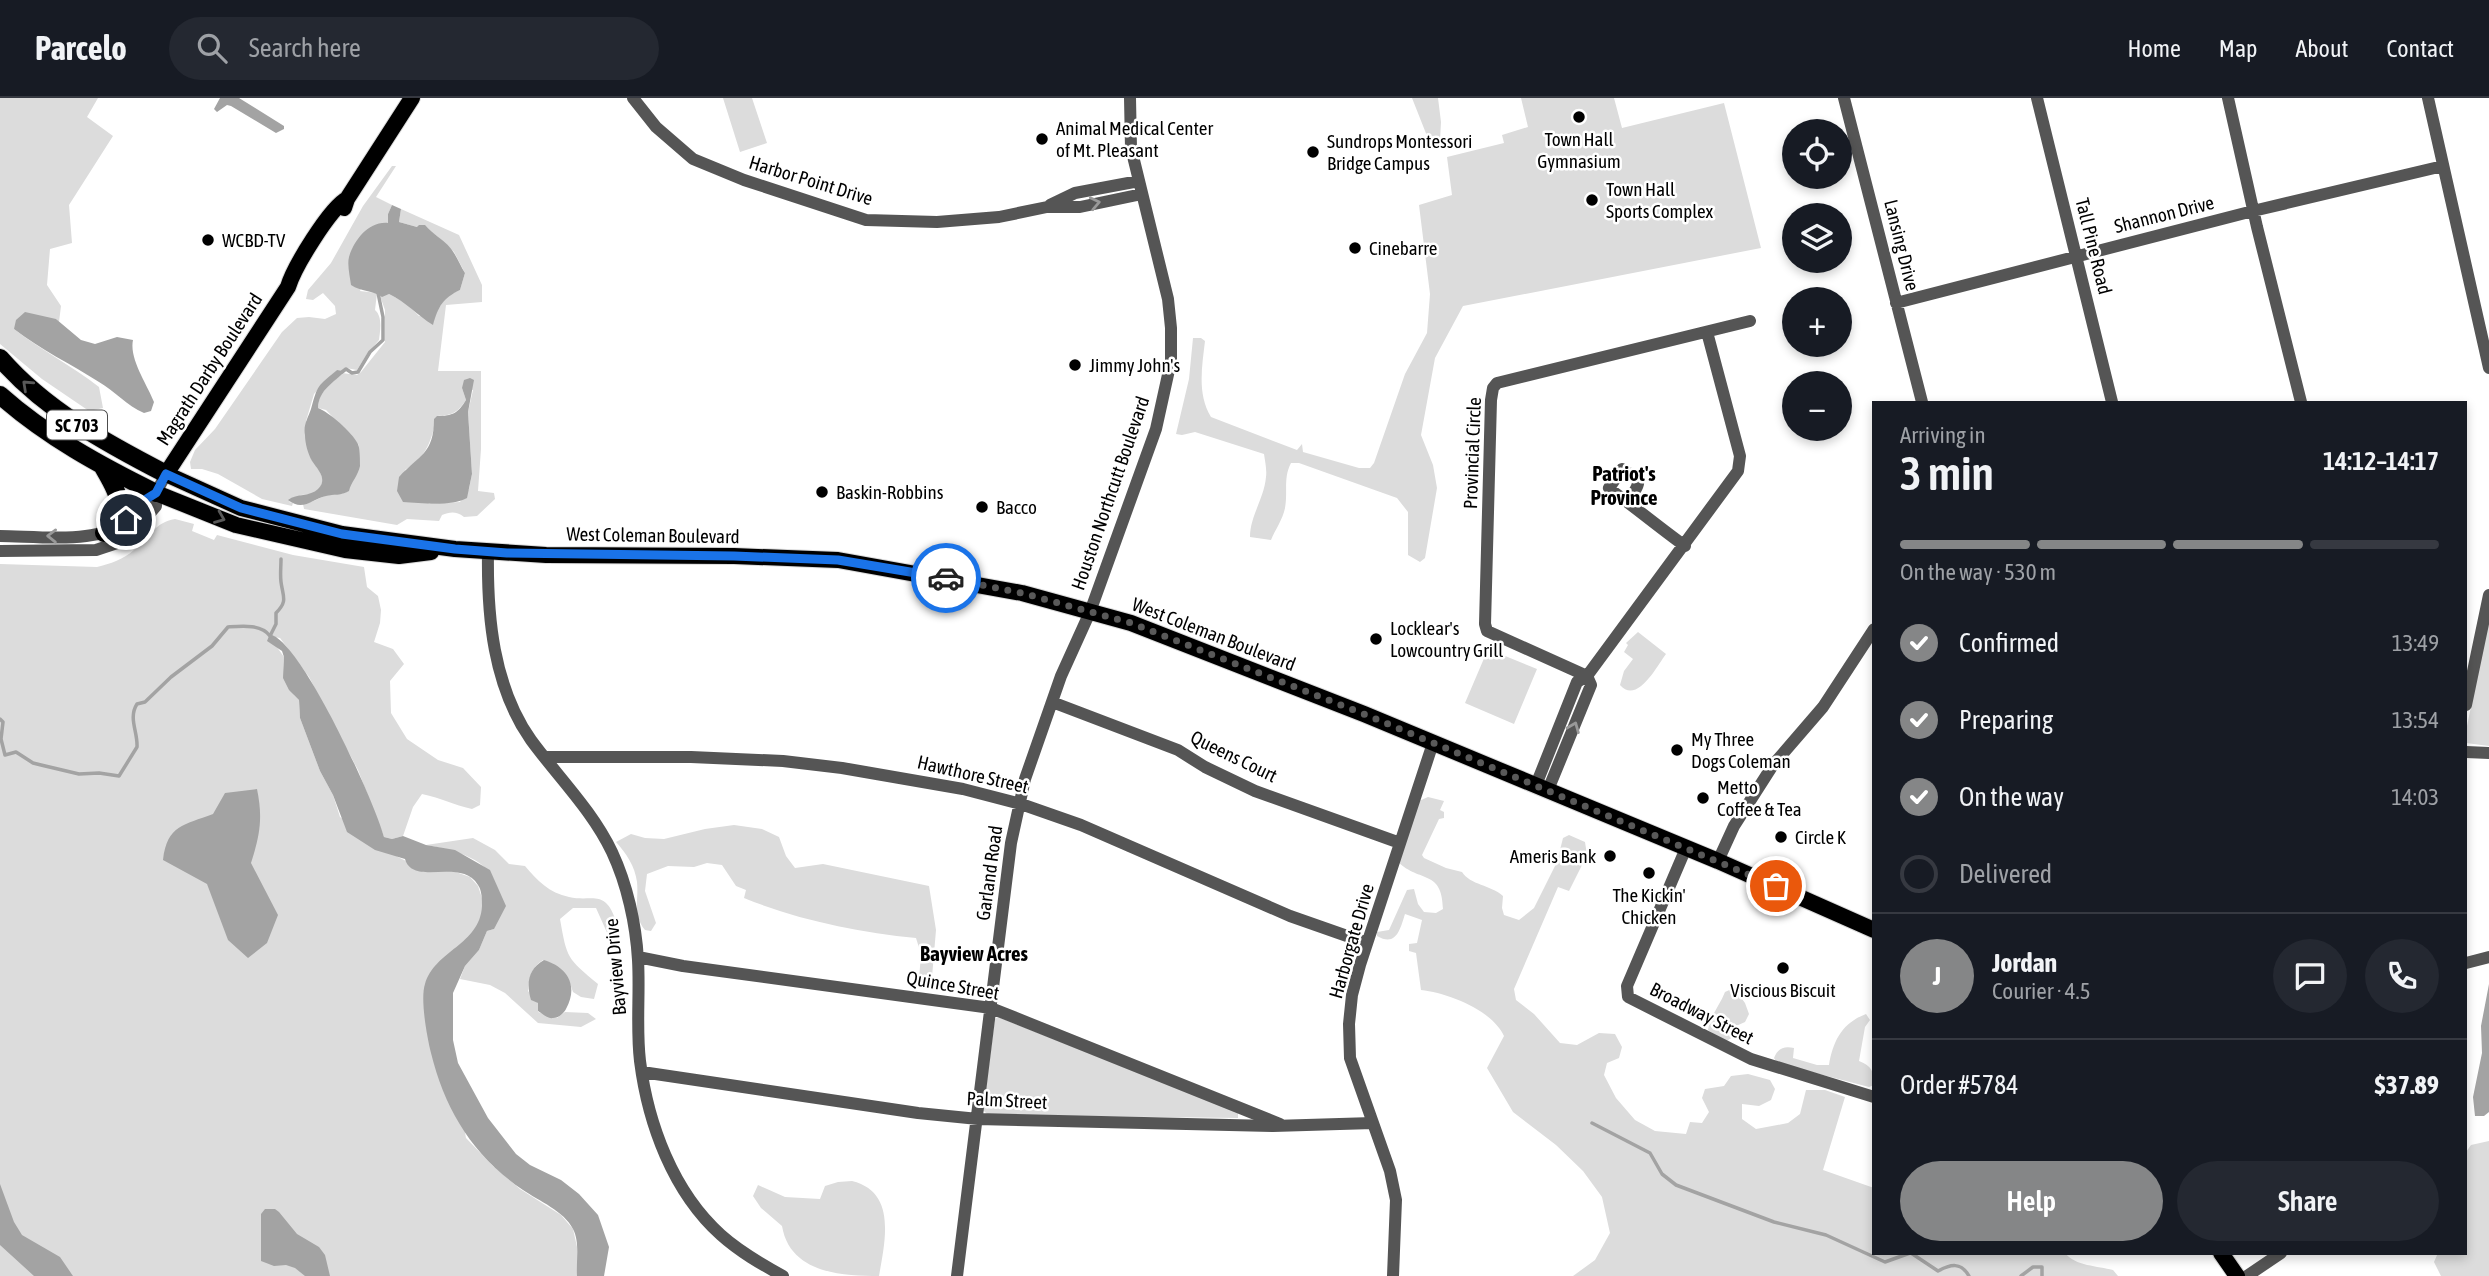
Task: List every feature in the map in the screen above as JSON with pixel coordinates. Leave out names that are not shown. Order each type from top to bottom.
[{"type":"highway","name":"SC 703","points":[[0,358],[33,391],[76,424],[166,474]]},
{"type":"highway","name":"SC 703","points":[[0,395],[51,434],[103,467],[156,493]]},
{"type":"highway","points":[[103,467],[120,503],[115,522],[104,533]]},
{"type":"main road","name":"Magrath Darby Boulevard","points":[[166,474],[288,287],[344,208],[347,199],[412,98]]},
{"type":"main road","name":"West Coleman Boulevard","points":[[166,474],[241,508],[342,534],[488,552],[838,560],[1022,593],[1131,623],[1542,788],[1872,929]]},
{"type":"main road","name":"West Coleman Boulevard","points":[[156,493],[236,524],[345,550],[398,556],[455,549]]},
{"type":"main road","points":[[2222,1255],[2237,1276]]},
{"type":"street","name":"Harbor Point Drive","points":[[633,98],[656,127],[693,159],[744,180],[866,220],[949,221],[999,217],[1047,207],[1080,206],[1142,194]]},
{"type":"street","name":"Houston Northcutt Boulevard","points":[[1090,612],[1156,429],[1171,361],[1168,299],[1131,148],[1130,98]]},
{"type":"street","name":"Lansing Drive","points":[[1844,98],[1922,401]]},
{"type":"street","name":"Tall Pine Road","points":[[2037,98],[2112,401]]},
{"type":"street","points":[[2228,98],[2301,401]]},
{"type":"street","points":[[2428,98],[2489,369]]},
{"type":"street","name":"Shannon Drive","points":[[1896,303],[2253,211],[2443,166]]},
{"type":"street","name":"Harbor Point Drive","points":[[1047,207],[1075,193],[1139,181]]},
{"type":"street","name":"Provincial Circle","points":[[1587,676],[1487,631],[1485,624],[1491,394],[1497,383],[1750,321]]},
{"type":"street","points":[[1542,788],[1577,682],[1587,676],[1738,471],[1740,456],[1707,332]]},
{"type":"street","points":[[0,551],[96,550],[117,543],[138,527],[156,506],[156,493],[166,474]]},
{"type":"street","points":[[0,536],[88,536],[104,533],[126,520],[143,501],[156,493]]},
{"type":"street","points":[[1630,504],[1685,546]]},
{"type":"street","name":"Bayview Drive","points":[[488,552],[488,599],[498,662],[516,716],[594,822],[612,852],[628,898],[638,957],[640,1060],[648,1106],[660,1141],[675,1174],[697,1211],[722,1236],[751,1258],[783,1276]]},
{"type":"street","points":[[2467,700],[2489,595]]},
{"type":"street","name":"Garland Road","points":[[957,1276],[1011,843],[1025,779],[1052,702],[1090,612]]},
{"type":"street","points":[[1718,861],[1734,826],[1773,765],[1823,707],[1872,636]]},
{"type":"street","name":"Queens Court","points":[[1052,702],[1178,750],[1205,767],[1255,790],[1400,843]]},
{"type":"street","name":"Harborgate Drive","points":[[1393,1276],[1396,1200],[1390,1171],[1350,1058],[1349,1024],[1352,995],[1367,943],[1433,743]]},
{"type":"street","points":[[2467,752],[2489,753]]},
{"type":"street","name":"Hawthore Street","points":[[544,757],[691,757],[794,762],[963,789],[1021,804],[1105,835],[1290,916],[1367,943]]},
{"type":"street","name":"Broadway Street","points":[[1686,848],[1627,986],[1628,997],[1751,1059],[1872,1096]]},
{"type":"street","name":"Quince Street","points":[[638,957],[683,966],[991,1008],[1284,1126]]},
{"type":"street","points":[[2467,963],[2489,957]]},
{"type":"street","name":"Palm Street","points":[[642,1072],[918,1113],[978,1119],[1284,1126],[1373,1123]]},
{"type":"street","points":[[2246,1276],[2278,1255]]},
{"type":"shaded area","points":[[0,98],[98,98],[87,117],[113,136],[69,205],[72,243],[50,249],[47,285],[61,306],[59,322],[56,319],[14,329],[99,387],[103,408],[89,411],[42,379],[0,344]]},
{"type":"shaded area","points":[[220,98],[239,98],[284,126],[284,129],[276,133],[231,106],[227,105],[217,112],[214,109]]},
{"type":"shaded area","points":[[723,98],[752,98],[767,143],[740,152]]},
{"type":"shaded area","points":[[1412,98],[1438,98],[1440,141],[1429,141]]},
{"type":"shaded area","name":"Town Hall Sports Complex","points":[[1521,98],[1614,98],[1622,128],[1724,103],[1761,248],[1463,306],[1435,358],[1421,435],[1433,465],[1437,488],[1425,558],[1420,562],[1408,555],[1408,512],[1397,498],[1299,463],[1291,463],[1286,480],[1284,512],[1271,540],[1250,537],[1252,522],[1265,485],[1264,454],[1195,432],[1176,434],[1189,379],[1193,338],[1205,341],[1202,390],[1211,417],[1297,450],[1302,444],[1303,452],[1359,468],[1370,468],[1405,374],[1427,333],[1430,294],[1419,205],[1452,195],[1447,157],[1504,143],[1502,135],[1528,127]]},
{"type":"shaded area","points":[[392,166],[396,166],[376,197],[392,205],[388,223],[360,291],[377,293],[375,310],[380,320],[379,340],[357,370],[337,370],[314,394],[306,421],[311,459],[323,480],[320,488],[312,494],[301,495],[289,502],[293,503],[292,506],[262,499],[218,474],[191,469],[190,462],[195,450],[215,429],[282,332],[297,318],[325,319],[336,314],[335,306],[323,293],[313,300],[306,299],[308,290],[331,263],[363,206]]},
{"type":"shaded area","points":[[392,205],[401,209],[399,222],[417,227],[425,225],[448,245],[465,273],[460,290],[442,304],[433,325],[389,294],[382,297],[351,285],[348,260],[351,251],[369,228],[388,223]]},
{"type":"shaded area","points":[[401,209],[459,235],[482,285],[482,302],[446,305],[438,371],[481,371],[478,491],[494,493],[495,499],[477,516],[464,517],[450,513],[442,515],[439,521],[407,519],[397,525],[304,509],[303,504],[348,491],[359,445],[326,410],[318,408],[326,388],[342,373],[357,375],[361,372],[385,342],[385,310],[380,296],[389,294],[406,303],[419,316],[437,311],[447,296],[460,290],[465,273],[454,252],[428,230],[399,222]],"holes":[[[462,388],[473,390],[468,412],[472,474],[469,489],[460,502],[429,504],[405,470],[424,453],[437,416],[451,414],[460,408],[466,400]]]},
{"type":"shaded area","points":[[25,312],[56,319],[81,340],[95,344],[117,337],[133,340],[136,363],[154,402],[151,411],[144,413],[138,410],[14,329],[16,320]]},
{"type":"shaded area","points":[[337,370],[345,371],[324,391],[318,408],[340,423],[355,439],[359,449],[359,470],[346,493],[298,505],[288,500],[315,491],[322,482],[308,452],[305,428],[317,390]]},
{"type":"shaded area","points":[[464,380],[474,380],[468,412],[472,474],[467,498],[444,503],[403,502],[397,491],[399,477],[428,447],[434,419],[458,411],[466,400],[462,388]]},
{"type":"shaded area","points":[[175,519],[194,524],[192,531],[214,540],[217,535],[293,555],[364,567],[367,587],[378,596],[381,610],[374,642],[393,649],[404,664],[390,681],[391,713],[407,739],[438,760],[463,768],[481,787],[480,805],[472,809],[422,794],[413,807],[403,836],[392,839],[384,837],[358,770],[309,677],[280,638],[269,636],[284,657],[286,680],[299,700],[300,718],[340,817],[398,857],[428,872],[453,871],[470,877],[478,886],[482,898],[482,914],[477,928],[436,965],[466,1138],[520,1189],[561,1215],[573,1229],[577,1247],[577,1276],[0,1276],[0,564],[102,566],[126,556],[162,523]]},
{"type":"shaded area","points":[[2489,619],[2489,746],[2467,743],[2467,726]]},
{"type":"shaded area","points":[[1638,632],[1666,654],[1646,682],[1633,690],[1626,690],[1620,685],[1624,671],[1633,659],[1624,652],[1628,645],[1626,643]]},
{"type":"shaded area","points":[[272,635],[286,646],[302,666],[319,694],[353,760],[384,837],[392,839],[403,836],[426,845],[455,850],[490,870],[506,906],[494,929],[487,931],[479,950],[465,966],[453,993],[453,1040],[458,1063],[488,1118],[516,1154],[530,1165],[561,1180],[579,1194],[598,1215],[609,1247],[604,1276],[577,1276],[576,1240],[569,1223],[505,1177],[489,1162],[453,1112],[437,1074],[425,1018],[425,984],[438,963],[474,930],[482,906],[478,885],[461,873],[417,871],[410,867],[405,859],[375,850],[347,832],[300,718],[299,700],[289,690],[283,678],[282,651],[267,641]]},
{"type":"shaded area","points":[[1488,649],[1537,669],[1514,724],[1465,703]]},
{"type":"shaded area","points":[[257,789],[260,826],[251,863],[278,915],[267,943],[248,958],[228,940],[207,884],[163,860],[165,848],[173,833],[185,824],[213,814],[225,793]]},
{"type":"shaded area","points":[[1428,797],[1444,801],[1440,810],[1444,812],[1444,818],[1439,819],[1422,855],[1424,858],[1462,872],[1470,880],[1498,892],[1503,896],[1504,915],[1519,920],[1534,908],[1557,862],[1563,838],[1569,835],[1585,842],[1587,855],[1569,891],[1558,887],[1514,989],[1516,1000],[1534,1014],[1560,1043],[1577,1045],[1599,1033],[1615,1034],[1622,1047],[1619,1058],[1607,1063],[1604,1075],[1616,1098],[1635,1120],[1655,1131],[1686,1134],[1690,1122],[1702,1123],[1709,1112],[1702,1098],[1705,1089],[1724,1086],[1731,1076],[1748,1074],[1770,1080],[1775,1089],[1771,1100],[1759,1106],[1742,1104],[1742,1119],[1756,1129],[1788,1123],[1800,1114],[1806,1090],[1825,1090],[1845,1097],[1823,1170],[1872,1187],[1872,1255],[2067,1255],[2081,1263],[2113,1270],[2118,1276],[1573,1276],[1595,1260],[1610,1233],[1602,1197],[1583,1171],[1556,1145],[1513,1112],[1487,1068],[1504,1036],[1498,1027],[1490,1018],[1468,1004],[1421,990],[1416,953],[1409,951],[1409,944],[1417,943],[1422,920],[1405,914],[1399,931],[1393,938],[1383,939],[1377,936],[1377,932],[1389,930],[1407,890],[1414,889],[1418,904],[1424,912],[1436,913],[1443,909],[1442,896],[1434,882],[1398,862],[1419,801]]},
{"type":"shaded area","points":[[734,825],[762,829],[779,837],[786,856],[795,868],[823,864],[929,886],[936,930],[932,977],[928,982],[919,979],[921,954],[916,938],[828,924],[765,906],[744,898],[746,890],[736,886],[722,865],[707,863],[694,867],[668,866],[647,874],[645,891],[656,923],[651,931],[645,930],[637,913],[637,882],[634,871],[627,855],[616,842],[631,834],[664,839]]},
{"type":"shaded area","points":[[473,838],[495,850],[509,864],[525,866],[549,889],[569,897],[601,900],[610,908],[616,925],[615,938],[609,937],[596,908],[573,908],[560,919],[570,957],[598,984],[594,999],[581,997],[573,992],[563,972],[543,960],[533,970],[528,986],[528,991],[538,1003],[538,1012],[557,1018],[565,1012],[588,1013],[596,1019],[581,1027],[538,1023],[505,993],[490,985],[460,979],[465,966],[479,950],[487,931],[494,929],[497,890],[488,870],[470,857],[426,845]]},
{"type":"shaded area","points":[[544,960],[559,967],[571,985],[566,1009],[555,1018],[547,1017],[538,1011],[538,1003],[531,1000],[529,994],[532,972]]},
{"type":"shaded area","points":[[2489,984],[2489,1112],[2484,1116],[2475,1116],[2473,1097],[2482,1053],[2481,1026]]},
{"type":"shaded area","points":[[1734,988],[1749,1014],[1745,1022],[1736,1026],[1733,1037],[1725,1042],[1708,1030],[1725,992]]},
{"type":"shaded area","points":[[1866,1014],[1870,1020],[1865,1027],[1859,1061],[1871,1070],[1872,1086],[1777,1063],[1774,1058],[1779,1050],[1790,1047],[1794,1048],[1793,1058],[1817,1065],[1829,1065],[1840,1034]]},
{"type":"shaded area","points":[[998,1017],[1238,1112],[1238,1118],[988,1115],[983,1110],[995,1019]]},
{"type":"shaded area","points":[[2489,1141],[2489,1276],[2441,1276],[2434,1262],[2437,1255],[2467,1255],[2467,1151],[2471,1145]]},
{"type":"shaded area","points":[[852,1181],[866,1187],[876,1196],[882,1207],[885,1233],[879,1276],[834,1273],[806,1262],[795,1254],[787,1242],[782,1226],[761,1208],[753,1196],[758,1185],[785,1197],[820,1199],[825,1186]]},
{"type":"shaded area","points":[[0,1184],[14,1222],[22,1235],[60,1257],[73,1276],[34,1276],[0,1245]]},
{"type":"shaded area","points":[[265,1209],[275,1209],[297,1234],[319,1247],[325,1255],[330,1276],[305,1276],[295,1268],[286,1265],[274,1266],[261,1261],[261,1214]]},
{"type":"waterway","points":[[342,372],[346,369],[352,373],[358,372],[370,352],[383,340],[383,317],[378,293]]},
{"type":"waterway","points":[[0,719],[3,722],[1,739],[5,755],[16,752],[33,763],[79,774],[119,776],[137,747],[133,720],[137,704],[145,702],[171,677],[212,646],[228,627],[262,629],[270,636],[276,624],[276,613],[283,602],[281,559]]},
{"type":"waterway","points":[[1592,1123],[1650,1153],[1662,1174],[1676,1185],[1774,1222],[1826,1235],[1885,1262],[1904,1255]]},
{"type":"waterway","points":[[1914,1255],[1938,1271],[1959,1266],[1969,1276]]},
{"type":"waterway","points":[[2021,1276],[2033,1267],[2042,1267],[2042,1276]]},
{"type":"way so far","points":[[946,578],[1022,593],[1131,623],[1364,714],[1776,886]]},
{"type":"place","name":"Town Hall Gymnasium","points":[[1579,117]]},
{"type":"place","name":"Animal Medical Center of Mt. Pleasant","points":[[1042,139]]},
{"type":"place","name":"Sundrops Montessori Bridge Campus","points":[[1313,152]]},
{"type":"place","name":"Town Hall Sports Complex","points":[[1592,200]]},
{"type":"place","name":"WCBD-TV","points":[[208,240]]},
{"type":"place","name":"Cinebarre","points":[[1355,248]]},
{"type":"place","name":"Jimmy John's","points":[[1075,365]]},
{"type":"place","name":"Baskin-Robbins","points":[[822,492]]},
{"type":"place","name":"Bacco","points":[[982,507]]},
{"type":"place","name":"Locklear's Lowcountry Grill","points":[[1376,639]]},
{"type":"place","name":"My Three Dogs Coleman","points":[[1677,750]]},
{"type":"place","name":"Metto Coffee & Tea","points":[[1703,798]]},
{"type":"place","name":"Circle K","points":[[1781,837]]},
{"type":"place","name":"Ameris Bank","points":[[1610,856]]},
{"type":"place","name":"The Kickin' Chicken","points":[[1649,873]]},
{"type":"place","name":"Viscious Biscuit","points":[[1783,968]]},
{"type":"district","name":"Patriot's Province","points":[[1624,485]]},
{"type":"district","name":"Bayview Acres","points":[[974,953]]},
{"type":"route","points":[[126,520],[143,501],[156,493],[166,474],[241,508],[342,534],[507,553],[838,560],[946,578]]}]
